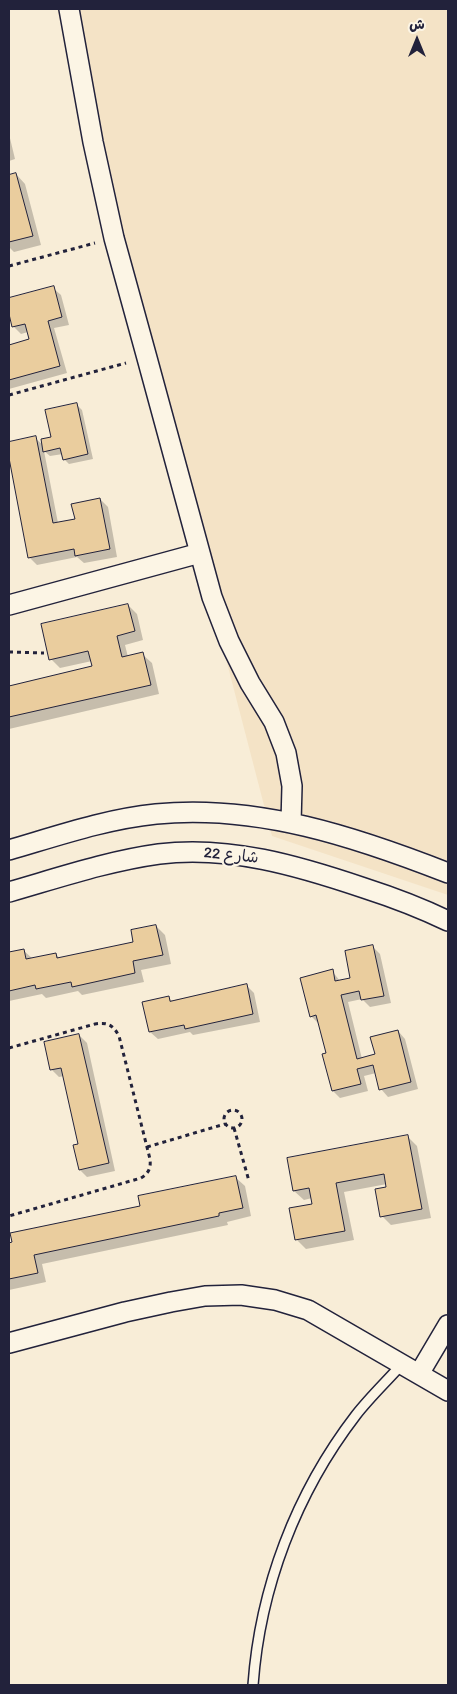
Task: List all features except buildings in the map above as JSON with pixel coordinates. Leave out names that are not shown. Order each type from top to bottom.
[{"type":"street","points":[[69,9],[92,142],[114,238],[212,597],[229,641],[250,683],[274,722],[286,753],[292,786],[291,823]]},
{"type":"street","points":[[9,605],[200,553]]},
{"type":"street","points":[[9,850],[111,821],[156,814],[201,812],[246,814],[357,840],[448,873]]},
{"type":"street","name":"شارع 22","points":[[9,892],[119,861],[161,854],[203,852],[245,856],[330,877],[391,897],[448,921]]},
{"type":"street","points":[[9,1343],[125,1312],[171,1302],[206,1296],[241,1295],[275,1300],[308,1310],[448,1391]]},
{"type":"street","points":[[419,1374],[448,1325]]},
{"type":"lane","points":[[253,1685],[254,1664],[266,1597],[288,1532],[323,1463],[356,1415],[402,1364]]},
{"type":"path","points":[[9,266],[114,238]]},
{"type":"path","points":[[9,395],[147,358]]},
{"type":"path","points":[[9,652],[44,653]]},
{"type":"path","points":[[9,1048],[95,1024],[105,1022],[114,1027],[119,1036],[151,1167],[147,1174],[141,1178],[9,1216]]},
{"type":"path","points":[[235,1109],[243,1116],[240,1126],[234,1128],[225,1124],[224,1118],[230,1110],[235,1109]]},
{"type":"path","points":[[147,1147],[225,1124]]},
{"type":"path","points":[[234,1128],[249,1181]]},
{"type":"shaded area","points":[[57,9],[448,9],[448,895],[272,836]]}]
